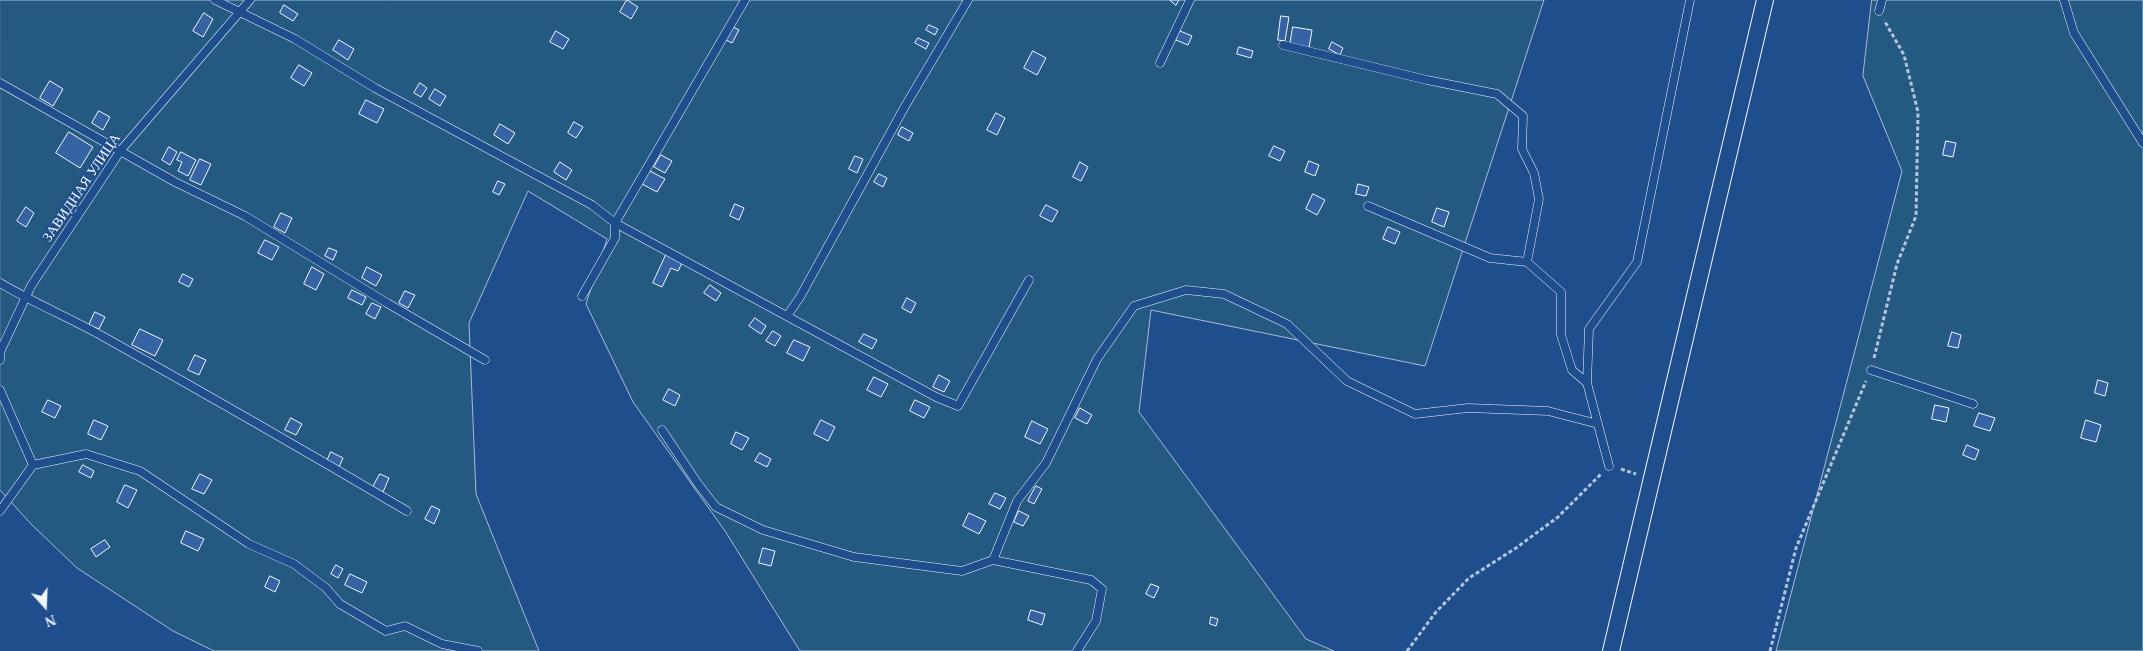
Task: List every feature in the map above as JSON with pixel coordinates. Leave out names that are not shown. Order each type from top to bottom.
[{"type":"street","points":[[1611,651],[1764,0]]},
{"type":"lane","points":[[215,0],[239,14],[295,39],[375,88],[592,205],[615,223],[936,397],[958,406],[1029,280]]},
{"type":"lane","name":"ЗАВИДНАЯ УЛИЦА","points":[[0,360],[0,352],[27,299],[31,286],[121,150],[250,0]]},
{"type":"lane","points":[[582,296],[615,238],[615,223],[745,0]]},
{"type":"lane","points":[[787,316],[800,297],[904,108],[968,0]]},
{"type":"lane","points":[[1160,63],[1190,0]]},
{"type":"lane","points":[[1609,466],[1587,383],[1589,329],[1637,262],[1690,0]]},
{"type":"lane","points":[[1880,12],[1882,0]]},
{"type":"lane","points":[[2064,0],[2074,33],[2143,143]]},
{"type":"lane","points":[[1283,45],[1427,80],[1497,94],[1523,116],[1522,149],[1534,173],[1539,199],[1527,262]]},
{"type":"lane","points":[[0,83],[175,182],[245,216],[387,303],[485,360]]},
{"type":"lane","points":[[1368,206],[1490,258],[1527,262],[1561,292],[1561,335],[1572,370],[1587,383]]},
{"type":"lane","points":[[0,283],[27,299],[69,318],[121,346],[251,419],[408,511]]},
{"type":"lane","points":[[993,560],[1017,502],[1046,463],[1096,358],[1134,306],[1186,290],[1224,294],[1288,324],[1347,381],[1415,414],[1468,408],[1548,411],[1598,424]]},
{"type":"lane","points":[[1871,370],[1973,404]]},
{"type":"lane","points":[[0,390],[34,465]]},
{"type":"lane","points":[[662,430],[698,484],[716,507],[763,530],[854,557],[962,571],[993,560],[1091,580],[1102,589],[1096,621],[1077,651]]},
{"type":"lane","points":[[0,511],[34,465],[86,454],[140,471],[249,544],[294,564],[326,588],[340,604],[386,631],[405,626],[442,644],[478,651]]},
{"type":"path","points":[[1770,651],[1796,548],[1871,370],[1897,264],[1916,216],[1918,112],[1904,55],[1880,12]]},
{"type":"path","points":[[1407,651],[1436,612],[1469,578],[1516,548],[1558,517],[1609,466],[1652,478]]},
{"type":"shaded area","points":[[0,0],[1544,0],[1425,366],[1151,310],[1139,412],[1306,639],[1334,651],[800,651],[725,531],[633,402],[586,304],[607,239],[528,191],[469,323],[476,494],[539,651],[214,651],[173,631],[77,568],[32,525],[0,490]]},
{"type":"shaded area","points":[[1872,0],[2143,0],[2143,651],[1776,651],[1902,171],[1863,76]]},
{"type":"building","points":[[627,0],[638,7],[631,19],[620,12]]},
{"type":"building","points":[[1170,0],[1179,0],[1176,5]]},
{"type":"building","points":[[284,5],[298,14],[293,21],[280,13]]},
{"type":"building","points":[[204,13],[213,19],[203,37],[193,31]]},
{"type":"building","points":[[1281,16],[1289,17],[1285,41],[1278,40]]},
{"type":"building","points":[[929,25],[938,29],[935,35],[926,30]]},
{"type":"building","points":[[733,27],[739,30],[732,43],[726,40]]},
{"type":"building","points":[[1293,27],[1312,30],[1309,48],[1290,45]]},
{"type":"building","points":[[556,31],[569,39],[563,49],[550,42]]},
{"type":"building","points":[[1180,31],[1192,36],[1188,45],[1176,40]]},
{"type":"building","points":[[918,38],[929,43],[926,49],[915,43]]},
{"type":"building","points":[[339,40],[354,49],[348,60],[333,50]]},
{"type":"building","points":[[1332,42],[1343,48],[1340,55],[1329,49]]},
{"type":"building","points":[[1239,47],[1253,51],[1251,58],[1237,54]]},
{"type":"building","points":[[1033,51],[1046,58],[1037,75],[1024,68]]},
{"type":"building","points":[[299,65],[312,73],[304,86],[291,78]]},
{"type":"building","points":[[50,81],[63,89],[53,106],[40,98]]},
{"type":"building","points":[[420,83],[427,88],[421,97],[414,93]]},
{"type":"building","points":[[435,89],[446,96],[440,106],[429,99]]},
{"type":"building","points":[[366,100],[384,109],[377,123],[359,114]]},
{"type":"building","points":[[99,111],[110,117],[103,130],[92,123]]},
{"type":"building","points":[[996,113],[1005,118],[997,135],[987,130]]},
{"type":"building","points":[[574,122],[583,127],[576,138],[568,133]]},
{"type":"building","points":[[500,124],[515,133],[508,144],[494,135]]},
{"type":"building","points":[[902,127],[913,133],[909,141],[898,135]]},
{"type":"building","points":[[69,132],[93,147],[80,168],[56,153]]},
{"type":"building","points":[[1946,141],[1956,143],[1953,157],[1943,155]]},
{"type":"building","points":[[1274,146],[1285,151],[1280,161],[1269,156]]},
{"type":"building","points":[[169,147],[177,152],[170,165],[162,160]]},
{"type":"building","points":[[181,152],[196,160],[188,176],[178,171],[182,162],[177,160]]},
{"type":"building","points":[[661,155],[672,161],[665,173],[654,167]]},
{"type":"building","points":[[855,156],[863,159],[857,173],[849,169]]},
{"type":"building","points":[[200,159],[211,164],[201,185],[190,180]]},
{"type":"building","points":[[1309,161],[1319,165],[1315,176],[1305,172]]},
{"type":"building","points":[[560,162],[572,170],[566,180],[554,172]]},
{"type":"building","points":[[1080,162],[1088,167],[1081,181],[1073,177]]},
{"type":"building","points":[[650,171],[665,179],[657,192],[642,184]]},
{"type":"building","points":[[879,174],[887,178],[883,187],[874,182]]},
{"type":"building","points":[[498,181],[505,184],[499,195],[493,192]]},
{"type":"building","points":[[1358,184],[1369,187],[1366,196],[1356,194]]},
{"type":"building","points":[[1313,194],[1325,200],[1317,215],[1306,209]]},
{"type":"building","points":[[735,204],[744,208],[739,220],[730,216]]},
{"type":"building","points":[[1046,205],[1058,211],[1052,222],[1040,216]]},
{"type":"building","points":[[26,207],[34,213],[26,227],[17,221]]},
{"type":"building","points":[[1437,208],[1449,212],[1444,227],[1432,222]]},
{"type":"building","points":[[281,213],[292,218],[285,233],[274,227]]},
{"type":"building","points":[[1388,227],[1400,232],[1395,244],[1383,239]]},
{"type":"building","points":[[265,240],[279,247],[272,260],[258,253]]},
{"type":"building","points":[[329,248],[337,251],[333,260],[325,256]]},
{"type":"building","points":[[666,255],[682,263],[678,271],[671,268],[662,287],[653,283]]},
{"type":"building","points":[[312,267],[324,274],[316,290],[304,284]]},
{"type":"building","points":[[367,267],[382,275],[376,286],[362,278]]},
{"type":"building","points":[[183,274],[193,279],[189,287],[179,282]]},
{"type":"building","points":[[710,285],[721,293],[716,301],[704,293]]},
{"type":"building","points":[[352,290],[366,297],[362,305],[348,298]]},
{"type":"building","points":[[405,291],[415,295],[408,308],[399,303]]},
{"type":"building","points":[[907,298],[916,303],[911,313],[902,308]]},
{"type":"building","points":[[372,303],[381,307],[375,319],[366,314]]},
{"type":"building","points":[[95,312],[105,317],[99,329],[89,325]]},
{"type":"building","points":[[755,318],[766,326],[761,334],[749,326]]},
{"type":"building","points":[[140,329],[163,340],[155,356],[132,345]]},
{"type":"building","points":[[773,331],[781,336],[775,346],[766,341]]},
{"type":"building","points":[[1952,332],[1961,335],[1958,348],[1948,346]]},
{"type":"building","points":[[864,334],[877,340],[872,349],[859,342]]},
{"type":"building","points":[[794,340],[810,347],[803,361],[787,353]]},
{"type":"building","points":[[195,355],[206,360],[199,375],[188,370]]},
{"type":"building","points":[[939,375],[950,381],[944,392],[933,387]]},
{"type":"building","points":[[874,377],[888,384],[881,397],[867,390]]},
{"type":"building","points":[[2098,380],[2108,383],[2105,396],[2095,393]]},
{"type":"building","points":[[669,389],[680,395],[675,406],[663,400]]},
{"type":"building","points":[[48,400],[61,406],[55,418],[42,412]]},
{"type":"building","points":[[915,400],[930,407],[924,418],[910,411]]},
{"type":"building","points":[[1935,405],[1949,408],[1946,422],[1932,419]]},
{"type":"building","points":[[1080,408],[1092,415],[1087,424],[1075,418]]},
{"type":"building","points":[[1979,413],[1995,418],[1990,431],[1974,426]]},
{"type":"building","points":[[291,418],[302,424],[296,435],[285,430]]},
{"type":"building","points":[[94,420],[108,426],[101,440],[88,434]]},
{"type":"building","points":[[821,420],[835,427],[828,441],[814,434]]},
{"type":"building","points":[[2086,420],[2101,425],[2096,442],[2081,438]]},
{"type":"building","points":[[1032,421],[1048,429],[1040,444],[1025,437]]},
{"type":"building","points":[[736,432],[749,438],[742,450],[731,444]]},
{"type":"building","points":[[1967,445],[1979,450],[1975,460],[1963,455]]},
{"type":"building","points":[[331,452],[343,458],[339,467],[327,461]]},
{"type":"building","points":[[760,453],[771,459],[767,467],[755,461]]},
{"type":"building","points":[[83,465],[94,471],[91,478],[79,472]]},
{"type":"building","points":[[200,474],[212,480],[204,494],[192,489]]},
{"type":"building","points":[[380,474],[389,478],[383,492],[373,487]]},
{"type":"building","points":[[125,485],[137,490],[128,508],[117,502]]},
{"type":"building","points":[[1036,486],[1042,489],[1034,504],[1028,501]]},
{"type":"building","points":[[995,493],[1006,498],[1000,509],[989,504]]},
{"type":"building","points":[[432,506],[440,510],[434,524],[425,519]]},
{"type":"building","points":[[1019,511],[1029,516],[1023,526],[1014,522]]},
{"type":"building","points":[[969,513],[986,521],[979,534],[963,526]]},
{"type":"building","points":[[186,531],[204,539],[198,551],[181,543]]},
{"type":"building","points":[[105,540],[110,547],[96,557],[91,549]]},
{"type":"building","points":[[763,548],[775,551],[771,566],[759,563]]},
{"type":"building","points":[[336,565],[343,569],[338,578],[331,574]]},
{"type":"building","points":[[350,574],[367,582],[362,593],[345,585]]},
{"type":"building","points":[[270,576],[280,581],[275,592],[265,587]]},
{"type":"building","points":[[1151,584],[1159,587],[1154,598],[1146,594]]},
{"type":"building","points":[[1031,610],[1045,614],[1042,625],[1028,620]]},
{"type":"building","points":[[1211,617],[1218,619],[1216,626],[1210,624]]}]
